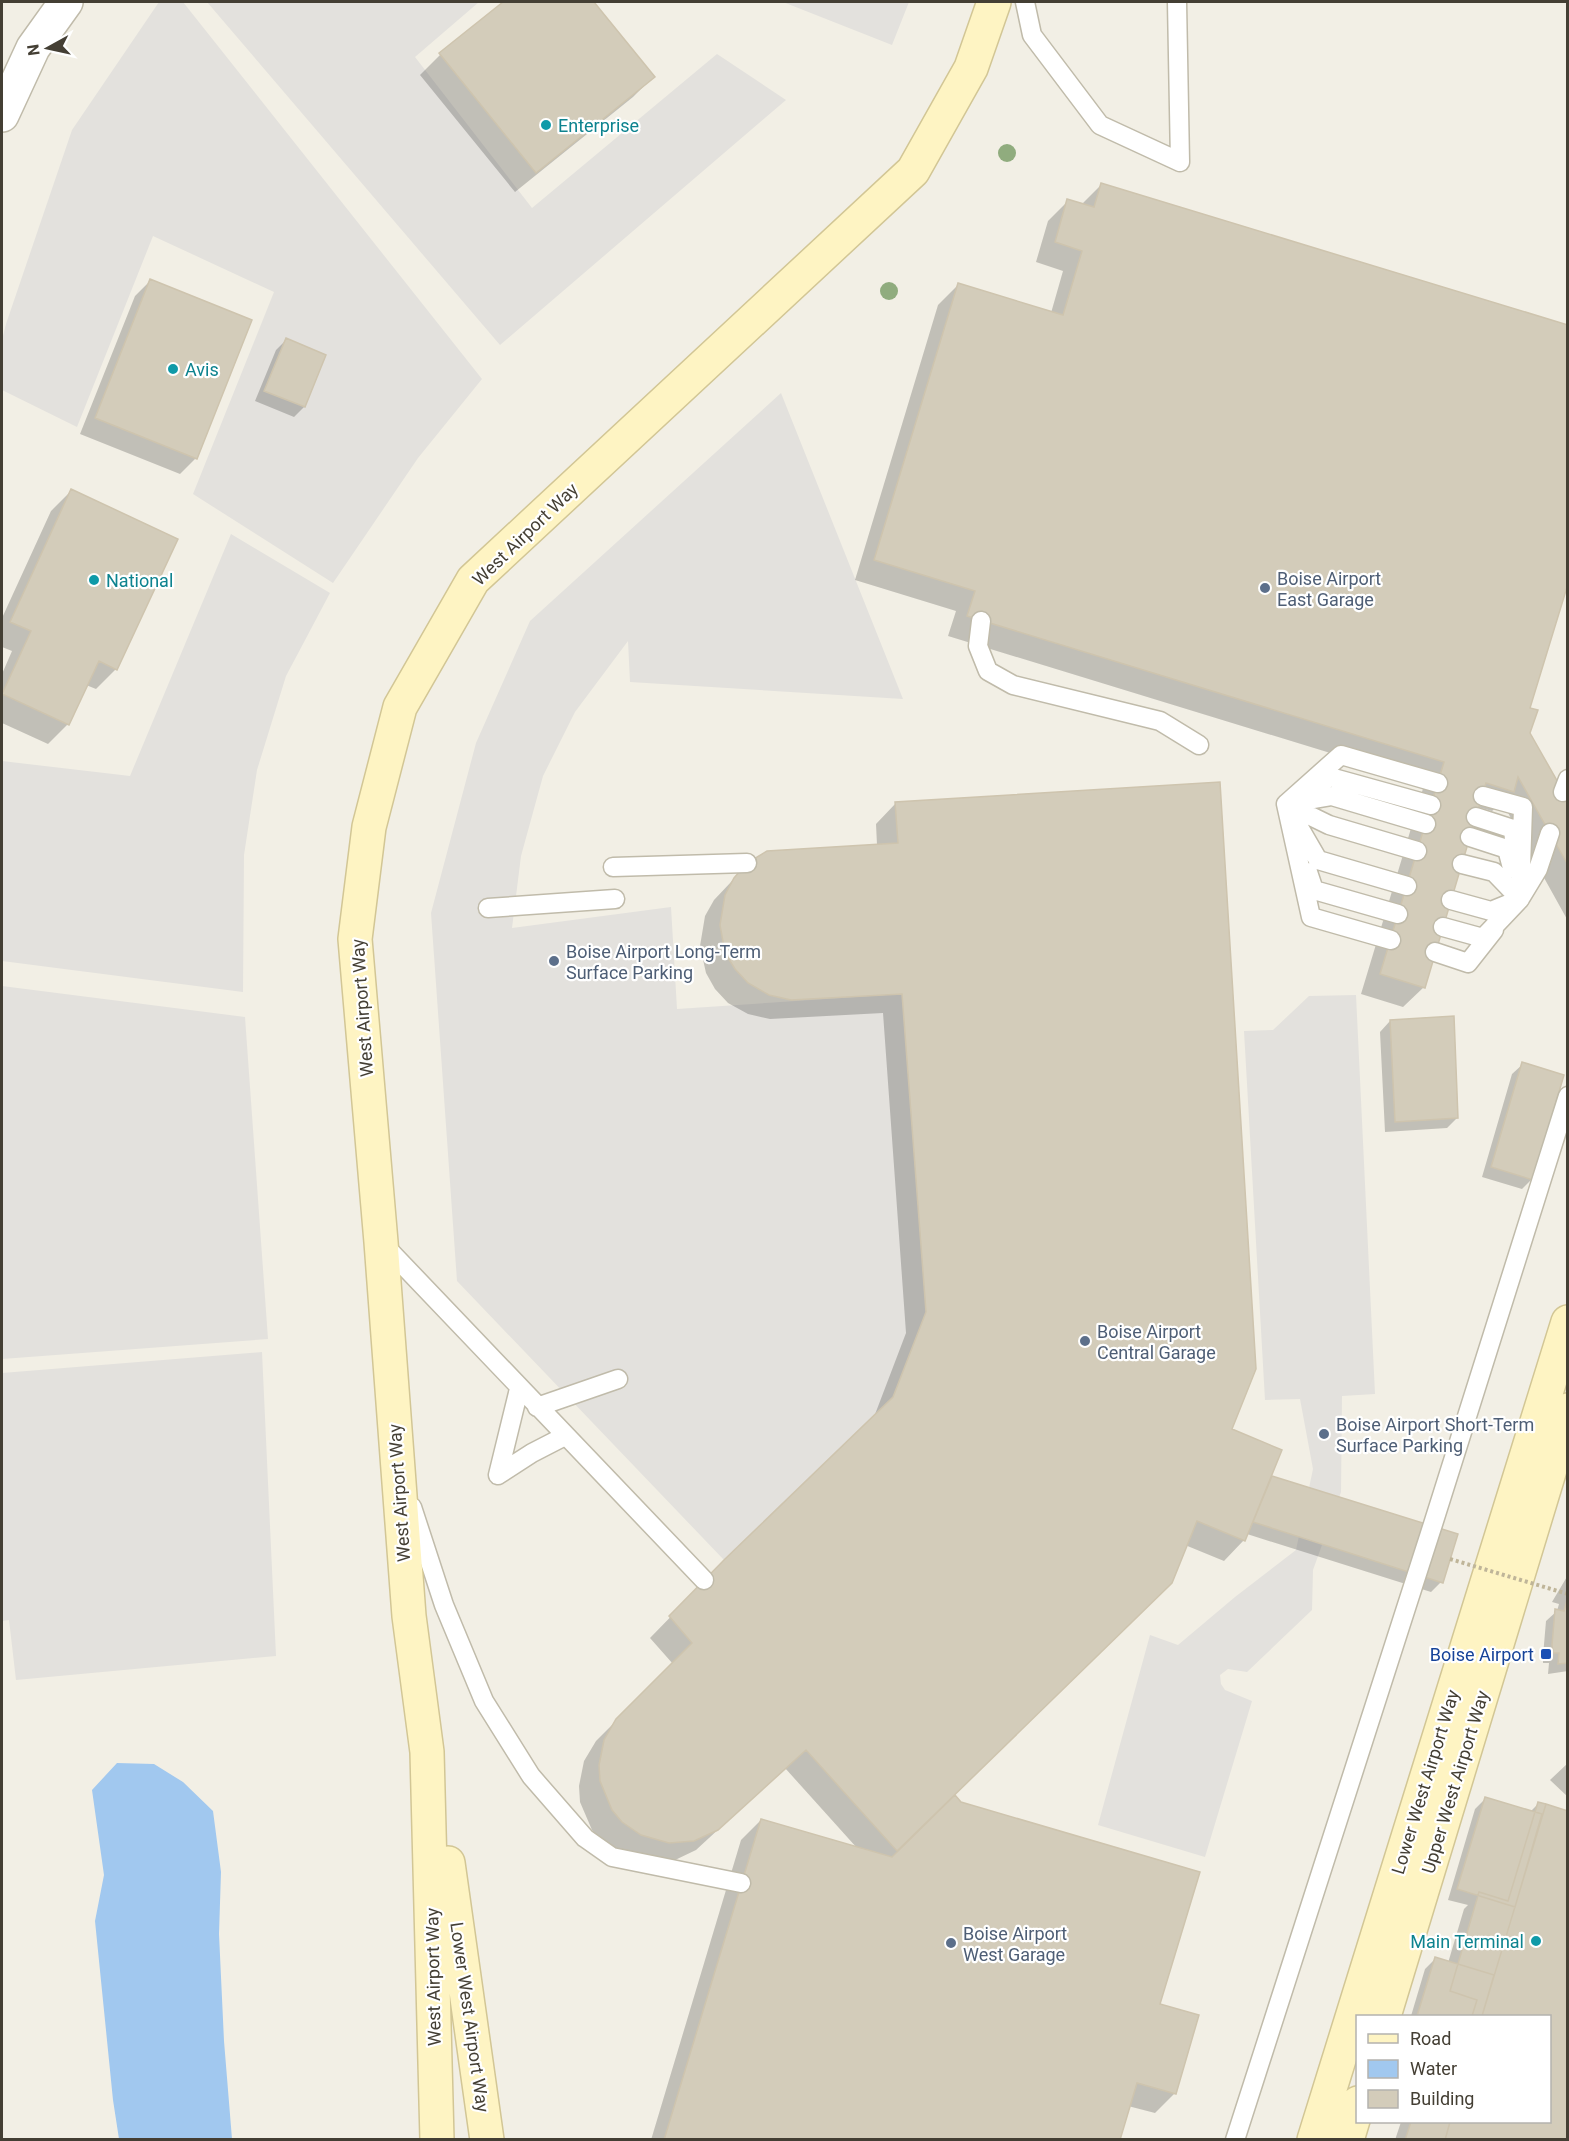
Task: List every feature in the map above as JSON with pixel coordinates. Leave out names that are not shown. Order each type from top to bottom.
[{"type":"main road","name":"West Airport Way","points":[[437,2139],[427,1752],[409,1616],[381,1242],[355,939],[369,827],[400,707],[473,580],[913,171],[971,68],[994,2]]},
{"type":"main road","name":"Lower West Airport Way","points":[[1314,2139],[1568,1322]]},
{"type":"main road","name":"Upper West Airport Way","points":[[1384,2015],[1568,1410]]},
{"type":"main road","name":"Lower West Airport Way","points":[[427,1752],[446,1850],[487,2139]]},
{"type":"main road","points":[[1347,2139],[1356,2110]]},
{"type":"street","points":[[2,115],[33,48],[66,2]]},
{"type":"lane","points":[[1025,2],[1032,35],[1100,124],[1180,162],[1177,2]]},
{"type":"lane","points":[[981,621],[978,646],[988,671],[1013,685],[1160,721],[1199,745]]},
{"type":"lane","points":[[1286,804],[1341,755],[1438,783]]},
{"type":"lane","points":[[1286,804],[1330,777],[1431,805]]},
{"type":"lane","points":[[1286,804],[1332,796],[1426,824]]},
{"type":"lane","points":[[1443,927],[1483,938],[1520,899],[1523,807],[1483,796]]},
{"type":"lane","points":[[1286,804],[1329,825],[1418,850]]},
{"type":"lane","points":[[1286,804],[1318,860],[1407,886]]},
{"type":"lane","points":[[1286,804],[1314,890],[1398,914]]},
{"type":"lane","points":[[1286,804],[1311,917],[1391,940]]},
{"type":"lane","points":[[1476,817],[1513,829],[1520,899]]},
{"type":"lane","points":[[1435,952],[1468,963],[1520,899],[1538,869],[1550,833]]},
{"type":"lane","points":[[1470,837],[1507,849],[1520,899]]},
{"type":"lane","points":[[613,867],[747,863]]},
{"type":"lane","points":[[1462,864],[1494,872],[1520,899]]},
{"type":"lane","points":[[488,908],[615,899]]},
{"type":"lane","points":[[1451,900],[1491,911],[1520,899]]},
{"type":"lane","points":[[1235,2139],[1568,1096]]},
{"type":"lane","points":[[381,1242],[704,1580]]},
{"type":"lane","points":[[537,1407],[618,1379]]},
{"type":"lane","points":[[519,1389],[498,1475],[532,1453],[565,1436]]},
{"type":"lane","points":[[397,1460],[444,1605],[480,1690],[531,1776],[585,1838],[612,1857],[741,1883]]},
{"type":"path","points":[[1450,1559],[1568,1594]]},
{"type":"shaded area","points":[[159,2],[183,2],[482,379],[418,458],[333,583],[193,494],[274,292],[153,236],[77,427],[2,390],[2,340],[6,324],[72,130]]},
{"type":"shaded area","points":[[207,2],[479,2],[415,57],[532,208],[717,54],[786,100],[500,345]]},
{"type":"shaded area","points":[[783,2],[909,2],[892,45]]},
{"type":"shaded area","name":"Boise Airport Long-Term Surface Parking","points":[[781,393],[903,699],[630,682],[628,641],[575,712],[543,776],[521,856],[512,928],[671,907],[677,1009],[902,994],[926,1312],[893,1397],[724,1560],[457,1281],[431,913],[476,743],[530,621]]},
{"type":"shaded area","points":[[231,534],[330,593],[286,676],[257,770],[244,855],[243,992],[2,961],[2,761],[130,776]]},
{"type":"shaded area","points":[[2,986],[245,1017],[268,1339],[2,1359]]},
{"type":"shaded area","name":"Boise Airport Short-Term Surface Parking","points":[[1356,995],[1375,1394],[1342,1396],[1341,1492],[1313,1570],[1312,1610],[1247,1672],[1228,1669],[1220,1675],[1221,1684],[1225,1690],[1252,1701],[1205,1857],[1098,1825],[1150,1635],[1178,1645],[1296,1550],[1313,1469],[1300,1399],[1265,1400],[1244,1031],[1273,1030],[1309,996]]},
{"type":"shaded area","points":[[262,1352],[276,1656],[16,1680],[9,1620],[2,1621],[2,1373]]},
{"type":"water","points":[[117,1763],[154,1764],[183,1782],[213,1811],[221,1872],[219,1934],[232,2139],[119,2139],[95,1921],[104,1875],[92,1790]]},
{"type":"building","name":"Enterprise","points":[[503,2],[594,2],[655,77],[536,173],[439,53]]},
{"type":"building","name":"Boise Airport East Garage","points":[[1101,183],[1568,325],[1568,584],[1530,708],[1538,710],[1530,733],[1568,800],[1568,865],[1518,777],[1514,792],[1486,783],[1425,988],[1380,974],[1444,762],[967,616],[975,591],[874,560],[958,283],[1063,315],[1082,251],[1055,242],[1067,199],[1094,207]]},
{"type":"building","name":"Avis","points":[[150,279],[252,320],[197,459],[95,418]]},
{"type":"building","points":[[286,338],[326,355],[305,407],[264,391]]},
{"type":"building","name":"National","points":[[71,489],[178,539],[117,670],[99,661],[69,725],[2,694],[31,631],[10,622]]},
{"type":"building","name":"Boise Airport Central Garage","points":[[1220,782],[1256,1369],[1232,1429],[1282,1450],[1245,1541],[1197,1521],[1172,1583],[897,1851],[806,1750],[718,1830],[694,1841],[669,1843],[641,1835],[622,1822],[612,1810],[600,1781],[599,1765],[604,1740],[616,1719],[692,1643],[669,1616],[893,1397],[926,1312],[902,994],[791,1000],[769,995],[748,983],[725,953],[720,925],[725,895],[734,878],[747,863],[767,851],[898,843],[895,802]]},
{"type":"building","points":[[1454,1016],[1458,1118],[1395,1122],[1390,1020]]},
{"type":"building","points":[[1522,1062],[1564,1075],[1533,1180],[1491,1167]]},
{"type":"building","points":[[1272,1476],[1458,1534],[1443,1583],[1253,1522]]},
{"type":"building","points":[[1568,1597],[1568,1663],[1558,1664],[1559,1653],[1553,1653],[1552,1645],[1555,1609],[1564,1611]]},
{"type":"building","name":"Boise Airport West Garage","points":[[955,1795],[961,1802],[1200,1872],[1160,2004],[1199,2015],[1176,2094],[1137,2083],[1120,2140],[664,2140],[761,1819],[892,1857]]},
{"type":"building","points":[[1485,1797],[1542,1814],[1515,1907],[1457,1889]]},
{"type":"building","points":[[1538,1802],[1546,1804],[1482,2015],[1472,2015],[1477,2000],[1450,1991],[1479,1892],[1508,1901]]},
{"type":"building","name":"Main Terminal","points":[[1546,1804],[1568,1811],[1568,2140],[1445,2140],[1450,2123],[1551,2123],[1551,2015],[1482,2015]]},
{"type":"building","points":[[1435,1957],[1494,1975],[1482,2015],[1417,2015]]},
{"type":"building","points":[[1411,2123],[1450,2123],[1445,2140],[1405,2140]]},
{"type":"place","name":"Enterprise","points":[[546,125]]},
{"type":"place","name":"Avis","points":[[173,369]]},
{"type":"place","name":"National","points":[[94,580]]},
{"type":"place","name":"Boise Airport East Garage","points":[[1265,588]]},
{"type":"place","name":"Boise Airport Long-Term Surface Parking","points":[[554,961]]},
{"type":"place","name":"Boise Airport Central Garage","points":[[1085,1341]]},
{"type":"place","name":"Boise Airport Short-Term Surface Parking","points":[[1324,1434]]},
{"type":"place","name":"Boise Airport","points":[[1546,1654]]},
{"type":"place","name":"Main Terminal","points":[[1536,1941]]},
{"type":"place","name":"Boise Airport West Garage","points":[[951,1943]]}]
